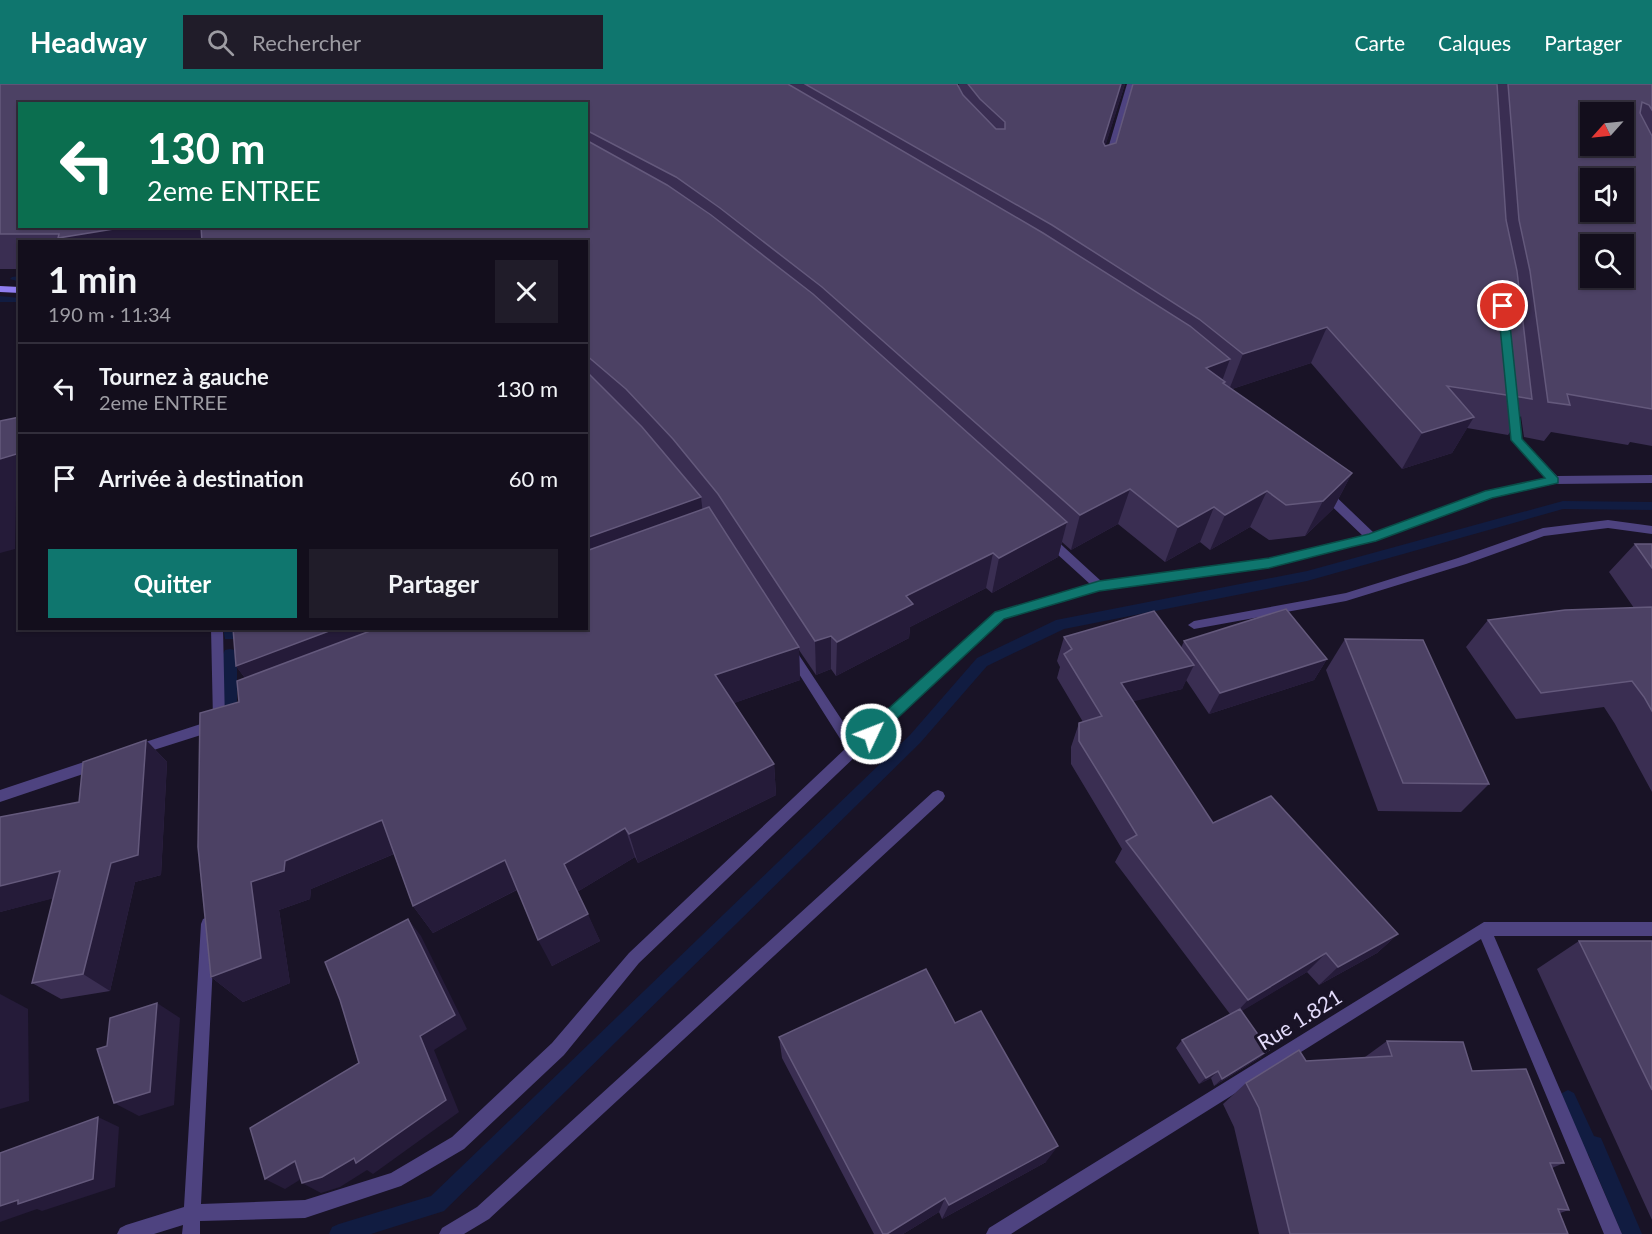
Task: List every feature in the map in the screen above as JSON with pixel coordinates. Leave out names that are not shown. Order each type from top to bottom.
[{"type":"main road","points":[[0,289],[18,290]]},
{"type":"street","points":[[1105,165],[1130,84]]},
{"type":"street","points":[[1512,395],[1516,440],[1554,480]]},
{"type":"street","points":[[126,1234],[193,1213],[305,1209],[395,1180],[458,1143],[558,1049],[634,958],[854,749],[999,616],[1099,586],[1269,563],[1372,538],[1489,494],[1554,480],[1652,479]]},
{"type":"street","points":[[1315,482],[1372,538]]},
{"type":"street","points":[[1194,625],[1346,597],[1462,561],[1543,532],[1608,524],[1652,530]]},
{"type":"street","points":[[1038,529],[1099,586]]},
{"type":"street","points":[[0,796],[222,726],[217,630]]},
{"type":"street","points":[[785,642],[854,749]]},
{"type":"street","points":[[448,1234],[483,1212],[938,796]]},
{"type":"street","points":[[191,1234],[208,914]]},
{"type":"street","points":[[1613,1234],[1484,929],[1652,929]]},
{"type":"street","name":"Rue 1.821","points":[[995,1234],[1484,929]]},
{"type":"building","points":[[0,84],[788,84],[1043,233],[1190,326],[1230,359],[1206,368],[1225,382],[1223,383],[1352,473],[1323,501],[1286,505],[1267,491],[1225,515],[1214,507],[1178,527],[1130,489],[1080,515],[822,287],[676,177],[588,131],[588,102],[18,102],[18,228],[120,228],[58,238],[59,234],[0,234]]},
{"type":"building","points":[[805,84],[957,84],[963,95],[996,129],[1005,129],[1005,122],[980,99],[968,84],[1121,84],[1103,142],[1105,146],[1116,143],[1133,84],[1497,84],[1506,220],[1517,271],[1532,399],[1447,386],[1474,417],[1422,433],[1327,327],[1243,354],[1199,319],[1052,225]]},
{"type":"building","points":[[1508,84],[1652,84],[1652,110],[1649,105],[1642,102],[1640,113],[1652,136],[1652,409],[1567,394],[1570,405],[1548,402],[1530,271],[1519,220]]},
{"type":"building","points":[[588,141],[667,185],[711,215],[813,294],[1067,522],[999,558],[993,553],[906,596],[913,604],[837,642],[831,636],[815,641],[718,494],[673,439],[626,389],[588,357],[588,240],[202,240],[201,228],[588,228]]},
{"type":"building","points":[[588,373],[642,427],[701,497],[588,537]]},
{"type":"building","points":[[18,417],[18,454],[0,459],[0,421]]},
{"type":"building","points":[[709,507],[799,647],[715,675],[774,764],[629,834],[625,828],[564,864],[588,914],[538,940],[505,860],[413,906],[382,820],[285,861],[284,871],[251,882],[261,958],[211,977],[198,847],[200,713],[239,702],[237,681],[373,630],[588,630],[588,550]]},
{"type":"building","points":[[1635,544],[1652,544],[1652,568]]},
{"type":"building","points":[[1652,607],[1652,711],[1632,681],[1541,693],[1488,620],[1565,610]]},
{"type":"building","points":[[1286,609],[1327,659],[1220,693],[1184,641]]},
{"type":"building","points":[[1154,611],[1194,665],[1121,683],[1213,823],[1271,796],[1398,934],[1338,967],[1326,953],[1248,1000],[1126,841],[1137,835],[1079,741],[1079,723],[1102,716],[1064,654],[1072,649],[1064,637]]},
{"type":"building","points":[[233,630],[332,630],[236,666]]},
{"type":"building","points":[[1345,639],[1423,640],[1489,784],[1403,783]]},
{"type":"building","points":[[146,740],[138,855],[111,863],[83,974],[32,983],[60,871],[0,886],[0,817],[79,802],[83,762]]},
{"type":"building","points":[[408,919],[455,1015],[420,1036],[446,1100],[356,1163],[354,1158],[322,1177],[302,1183],[295,1161],[265,1179],[250,1128],[359,1063],[340,1000],[325,962]]},
{"type":"building","points":[[1579,941],[1652,941],[1652,1090]]},
{"type":"building","points":[[926,969],[955,1023],[981,1011],[1058,1146],[949,1205],[945,1198],[887,1234],[883,1234],[779,1037]]},
{"type":"building","points":[[157,1003],[150,1092],[114,1103],[97,1049],[107,1046],[110,1018]]},
{"type":"building","points":[[1240,1009],[1269,1050],[1222,1079],[1218,1071],[1206,1078],[1182,1040]]},
{"type":"building","points":[[1387,1041],[1463,1042],[1472,1071],[1526,1069],[1564,1163],[1550,1163],[1569,1210],[1558,1209],[1568,1234],[1290,1234],[1259,1108],[1246,1083],[1299,1050],[1306,1061],[1392,1056]]},
{"type":"building","points":[[98,1117],[93,1179],[18,1204],[18,1200],[0,1206],[0,1153]]},
{"type":"waterway","points":[[0,299],[17,300]]},
{"type":"waterway","points":[[339,1234],[437,1204],[915,739],[982,662],[1061,624],[1307,576],[1563,505],[1652,506]]},
{"type":"waterway","points":[[230,630],[230,635]]},
{"type":"waterway","points":[[230,654],[230,707]]},
{"type":"waterway","points":[[1568,1099],[1589,1145],[1594,1145],[1632,1234]]},
{"type":"route","points":[[871,734],[999,616],[1099,586],[1269,563],[1372,538],[1404,524],[1489,494],[1554,480],[1516,440],[1503,306]]}]
